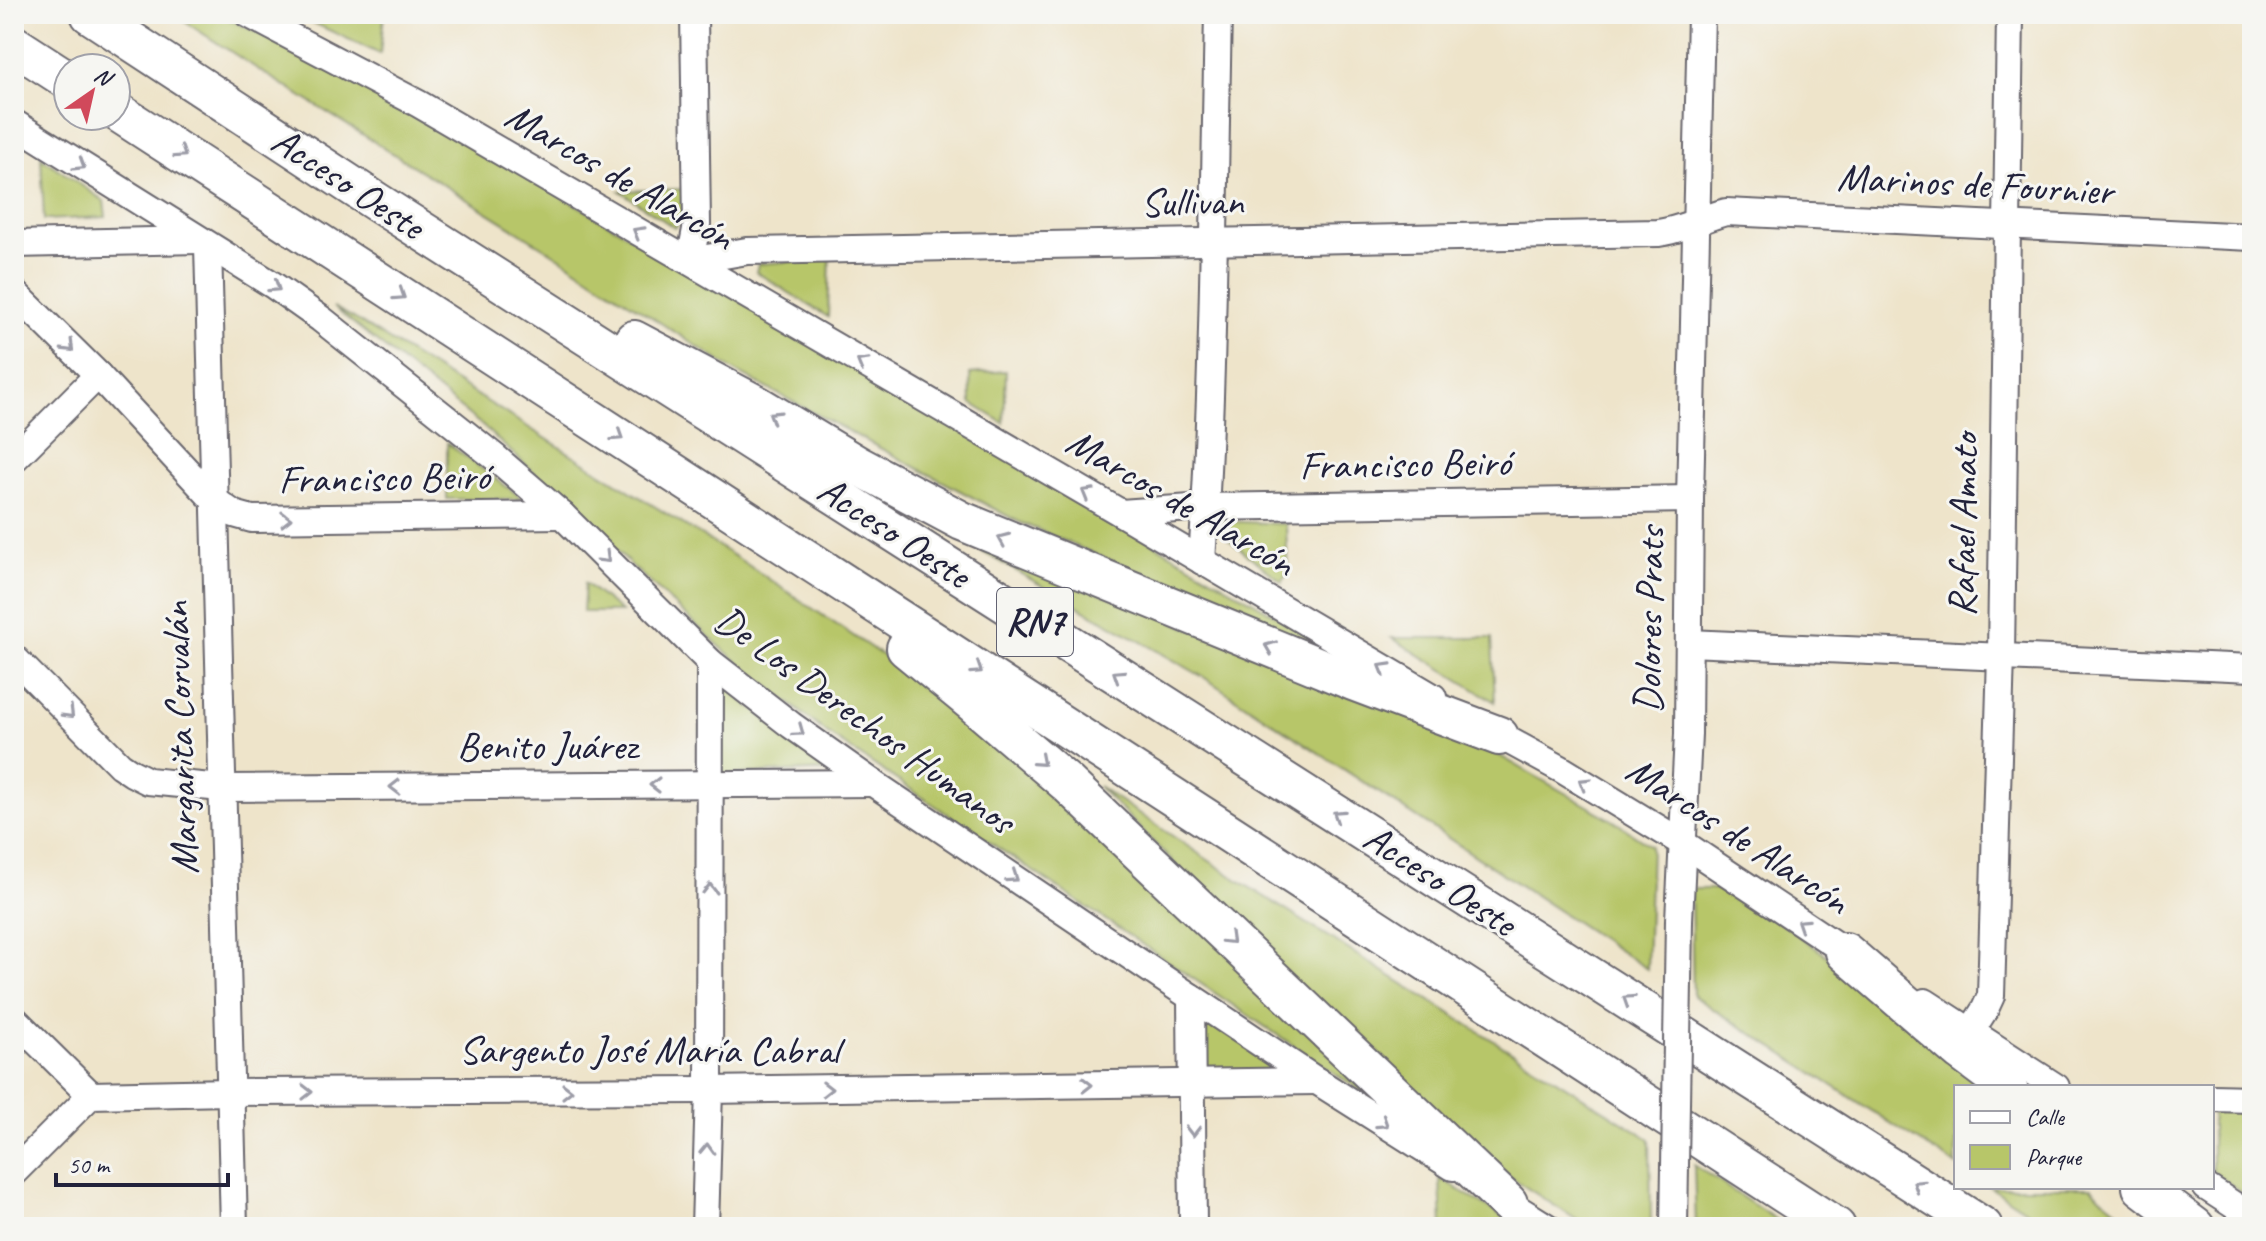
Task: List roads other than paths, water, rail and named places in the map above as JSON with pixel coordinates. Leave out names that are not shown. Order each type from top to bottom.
[{"type":"highway","name":"Acceso Oeste","points":[[90,14],[375,201],[1983,1227]]},
{"type":"highway","points":[[14,45],[52,70]]},
{"type":"highway","name":"Acceso Oeste","points":[[132,121],[1836,1227]]},
{"type":"highway","points":[[375,201],[757,405],[857,465],[962,521],[1338,675],[1499,736]]},
{"type":"highway","points":[[741,516],[972,702],[1068,784],[1508,1203]]},
{"type":"highway","points":[[1845,952],[1961,1052],[2005,1085]]},
{"type":"highway","points":[[2145,1189],[2195,1227]]},
{"type":"street","points":[[690,261],[697,224],[694,14]]},
{"type":"street","points":[[1202,561],[1214,241],[1218,14]]},
{"type":"street","name":"Dolores Prats","points":[[1674,1227],[1701,14]]},
{"type":"street","name":"Rafael Amato","points":[[1971,1031],[1991,996],[2001,655],[2010,14]]},
{"type":"street","name":"Marcos de Alarcón","points":[[257,16],[419,104],[1499,736],[1561,769],[1684,844],[2053,1085]]},
{"type":"street","name":"De Los Derechos Humanos","points":[[14,123],[273,285],[321,319],[496,458],[562,515],[710,662],[791,725],[1317,1081],[1547,1227]]},
{"type":"street","name":"Marinos de Fournier","points":[[1695,221],[1726,212],[2252,237]]},
{"type":"street","name":"Sullivan","points":[[690,261],[747,251],[1658,233],[1695,221]]},
{"type":"street","points":[[14,244],[204,243]]},
{"type":"street","name":"Margarita Corvalán","points":[[204,243],[234,1227]]},
{"type":"street","name":"Francisco Beiró","points":[[14,292],[98,375],[214,500],[234,514],[252,519],[562,515]]},
{"type":"street","points":[[14,459],[98,375]]},
{"type":"street","name":"Francisco Beiró","points":[[1121,513],[1205,507],[1690,499]]},
{"type":"street","points":[[1689,643],[2252,668]]},
{"type":"street","name":"Benito Juárez","points":[[14,658],[120,765],[148,781],[222,788],[873,783]]},
{"type":"street","points":[[705,1227],[709,1090],[710,662]]},
{"type":"street","points":[[1191,997],[1193,1227]]},
{"type":"street","points":[[14,1019],[91,1095],[14,1172]]},
{"type":"street","name":"Sargento José María Cabral","points":[[91,1095],[1317,1081]]},
{"type":"street","points":[[2214,1098],[2252,1099]]},
{"type":"street","points":[[2209,1189],[2252,1217]]}]
